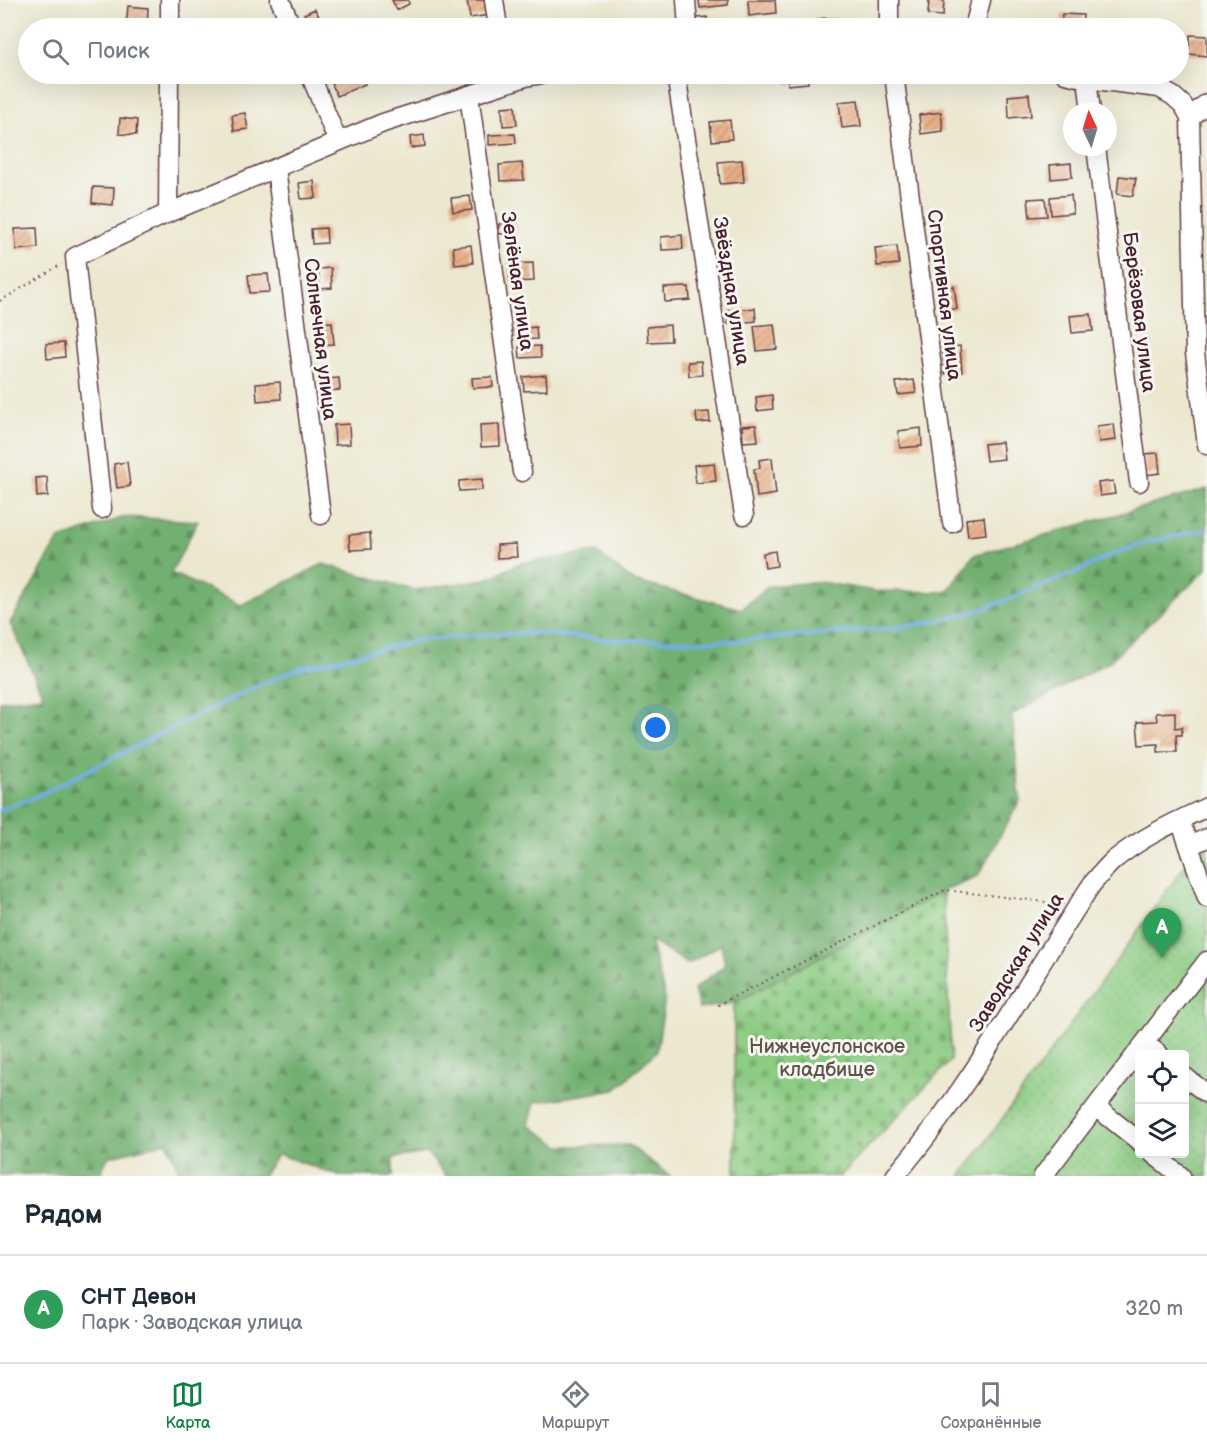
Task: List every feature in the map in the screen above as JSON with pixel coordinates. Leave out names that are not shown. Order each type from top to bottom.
[{"type":"street","points":[[170,0],[170,18]]},
{"type":"street","points":[[280,0],[288,18]]},
{"type":"street","points":[[494,0],[497,18]]},
{"type":"street","points":[[686,0],[687,18]]},
{"type":"street","points":[[889,0],[889,18]]},
{"type":"street","points":[[976,18],[981,0]]},
{"type":"street","points":[[168,213],[169,84]]},
{"type":"street","points":[[314,84],[338,142]]},
{"type":"street","points":[[102,509],[75,256],[168,213],[383,123],[469,95],[493,84]]},
{"type":"street","name":"Звёздная улица","points":[[678,84],[744,514]]},
{"type":"street","name":"Спортивная улица","points":[[895,84],[952,523]]},
{"type":"street","points":[[1088,84],[1090,102]]},
{"type":"street","points":[[1127,84],[1159,88],[1183,105],[1190,117],[1195,353],[1207,445]]},
{"type":"street","name":"Зелёная улица","points":[[469,95],[522,472]]},
{"type":"street","points":[[1190,117],[1207,103]]},
{"type":"street","name":"Берёзовая улица","points":[[1097,156],[1139,482]]},
{"type":"street","name":"Солнечная улица","points":[[276,168],[321,515]]},
{"type":"street","name":"Заводская улица","points":[[894,1176],[976,1068],[1092,884],[1113,861],[1163,827],[1207,807]]},
{"type":"street","points":[[1180,820],[1207,898]]},
{"type":"street","points":[[1189,846],[1207,838]]},
{"type":"street","points":[[1049,1174],[1096,1107],[1207,961]]},
{"type":"street","points":[[1145,1043],[1154,1050]]},
{"type":"street","points":[[1189,1079],[1207,1094]]},
{"type":"street","points":[[1096,1107],[1135,1138]]},
{"type":"street","points":[[1158,1158],[1181,1176]]},
{"type":"path","points":[[0,301],[75,256]]},
{"type":"path","points":[[718,1005],[945,890],[1077,906]]},
{"type":"green space","points":[[1207,489],[1207,569],[1109,662],[1012,715],[1020,800],[978,876],[943,891],[951,1060],[840,1176],[735,1176],[734,1003],[699,1009],[694,989],[725,965],[721,944],[688,964],[650,940],[665,998],[657,1051],[615,1090],[535,1102],[529,1125],[560,1146],[629,1145],[670,1176],[446,1176],[427,1153],[393,1158],[393,1176],[339,1176],[278,1154],[263,1176],[181,1176],[167,1142],[108,1157],[101,1172],[0,1175],[0,701],[43,696],[10,623],[59,539],[125,517],[198,521],[171,573],[241,605],[323,564],[415,590],[486,579],[521,563],[596,552],[633,581],[741,609],[769,586],[820,582],[874,591],[947,592],[974,555]]},
{"type":"green space","points":[[1207,840],[1207,1176],[961,1176],[1201,843]]},
{"type":"green space","name":"Нижнеуслонское кладбище","points":[[943,891],[951,1060],[840,1176],[735,1176],[734,1003]]},
{"type":"building","points":[[392,0],[408,0],[409,4],[397,10]]},
{"type":"building","points":[[467,0],[487,0],[489,15],[470,18]]},
{"type":"building","points":[[699,0],[728,0],[728,5],[700,8]]},
{"type":"building","points":[[748,0],[775,0],[776,13],[749,16]]},
{"type":"building","points":[[929,0],[944,0],[943,16],[928,15]]},
{"type":"building","points":[[128,6],[148,8],[148,18],[127,18]]},
{"type":"building","points":[[315,9],[320,18],[306,18],[304,14]]},
{"type":"building","points":[[1062,14],[1083,15],[1083,18],[1062,18]]},
{"type":"building","points":[[1190,35],[1207,36],[1207,56],[1189,54]]},
{"type":"building","points":[[332,84],[365,84],[337,96]]},
{"type":"building","points":[[1029,94],[1031,116],[1009,118],[1008,96]]},
{"type":"building","points":[[858,100],[861,126],[842,128],[839,102]]},
{"type":"building","points":[[515,106],[517,125],[503,126],[502,107]]},
{"type":"building","points":[[941,112],[943,131],[921,134],[919,115]]},
{"type":"building","points":[[245,113],[248,129],[234,131],[232,115]]},
{"type":"building","points":[[120,118],[137,120],[136,135],[119,134]]},
{"type":"building","points":[[730,120],[732,139],[712,141],[710,122]]},
{"type":"building","points":[[515,134],[516,143],[489,145],[489,135]]},
{"type":"building","points":[[424,135],[425,146],[411,148],[410,137]]},
{"type":"building","points":[[742,160],[744,182],[720,184],[718,162]]},
{"type":"building","points":[[522,163],[524,180],[500,181],[499,165]]},
{"type":"building","points":[[1071,163],[1072,177],[1051,179],[1050,165]]},
{"type":"building","points":[[1119,176],[1136,178],[1133,196],[1117,194]]},
{"type":"building","points":[[314,181],[316,198],[301,199],[299,183]]},
{"type":"building","points":[[93,187],[114,188],[113,205],[92,203]]},
{"type":"building","points":[[1071,195],[1073,213],[1051,215],[1050,197]]},
{"type":"building","points":[[470,196],[472,210],[453,212],[451,198]]},
{"type":"building","points":[[1045,198],[1047,216],[1030,217],[1028,199]]},
{"type":"building","points":[[516,223],[517,233],[499,234],[499,224]]},
{"type":"building","points":[[37,228],[38,248],[16,250],[15,229]]},
{"type":"building","points":[[326,228],[327,243],[312,244],[311,229]]},
{"type":"building","points":[[682,235],[683,249],[662,250],[661,237]]},
{"type":"building","points":[[471,245],[473,263],[455,265],[453,247]]},
{"type":"building","points":[[897,246],[899,264],[877,266],[875,248]]},
{"type":"building","points":[[533,263],[534,281],[510,282],[509,264]]},
{"type":"building","points":[[331,268],[332,288],[320,289],[318,269]]},
{"type":"building","points":[[268,274],[270,292],[250,293],[248,275]]},
{"type":"building","points":[[954,286],[957,309],[944,310],[942,288]]},
{"type":"building","points":[[689,287],[690,300],[665,302],[664,288]]},
{"type":"building","points":[[755,308],[756,321],[728,324],[727,311]]},
{"type":"building","points":[[1091,314],[1093,331],[1072,333],[1070,316]]},
{"type":"building","points":[[332,322],[334,344],[319,345],[318,323]]},
{"type":"building","points":[[774,324],[777,349],[757,351],[754,326]]},
{"type":"building","points":[[670,325],[671,341],[648,342],[647,327]]},
{"type":"building","points":[[536,327],[537,339],[517,340],[516,329]]},
{"type":"building","points":[[64,343],[65,357],[47,359],[46,344]]},
{"type":"building","points":[[540,346],[541,357],[520,358],[519,347]]},
{"type":"building","points":[[960,346],[962,372],[945,374],[942,348]]},
{"type":"building","points":[[701,361],[702,375],[689,376],[688,362]]},
{"type":"building","points":[[546,375],[547,390],[524,391],[523,377]]},
{"type":"building","points":[[492,377],[493,387],[473,388],[472,378]]},
{"type":"building","points":[[339,378],[340,390],[327,391],[326,379]]},
{"type":"building","points":[[914,380],[916,393],[898,395],[896,382]]},
{"type":"building","points":[[280,382],[281,399],[257,401],[256,384]]},
{"type":"building","points":[[772,395],[773,409],[757,411],[756,397]]},
{"type":"building","points":[[709,412],[710,422],[697,423],[696,413]]},
{"type":"building","points":[[349,424],[350,444],[335,445],[334,425]]},
{"type":"building","points":[[499,424],[500,446],[481,447],[480,425]]},
{"type":"building","points":[[1114,424],[1116,440],[1099,442],[1097,426]]},
{"type":"building","points":[[756,425],[758,441],[743,442],[742,426]]},
{"type":"building","points":[[921,428],[922,446],[900,448],[898,431]]},
{"type":"building","points":[[1002,442],[1004,459],[986,461],[984,444]]},
{"type":"building","points":[[1158,453],[1160,473],[1146,475],[1144,454]]},
{"type":"building","points":[[772,458],[776,494],[757,497],[754,469],[760,468],[759,460]]},
{"type":"building","points":[[127,462],[130,486],[117,488],[114,464]]},
{"type":"building","points":[[714,463],[716,481],[696,483],[694,465]]},
{"type":"building","points":[[47,477],[48,496],[37,497],[36,478]]},
{"type":"building","points":[[482,479],[482,490],[459,491],[459,481]]},
{"type":"building","points":[[1113,481],[1115,494],[1100,496],[1098,483]]},
{"type":"building","points":[[984,517],[986,534],[968,536],[966,519]]},
{"type":"building","points":[[370,533],[371,549],[350,550],[349,535]]},
{"type":"building","points":[[516,544],[517,557],[497,558],[497,545]]},
{"type":"building","points":[[775,551],[777,566],[765,568],[763,553]]},
{"type":"building","points":[[1175,712],[1175,728],[1182,727],[1182,735],[1176,735],[1177,752],[1158,752],[1158,744],[1139,745],[1137,722],[1157,721],[1156,713]]},
{"type":"waterway","points":[[0,810],[35,797],[263,683],[300,668],[419,640],[535,633],[615,640],[733,641],[896,628],[974,612],[1079,571],[1113,554],[1148,542],[1205,530]]},
{"type":"place","name":"СНТ Девон","points":[[1162,958]]}]
